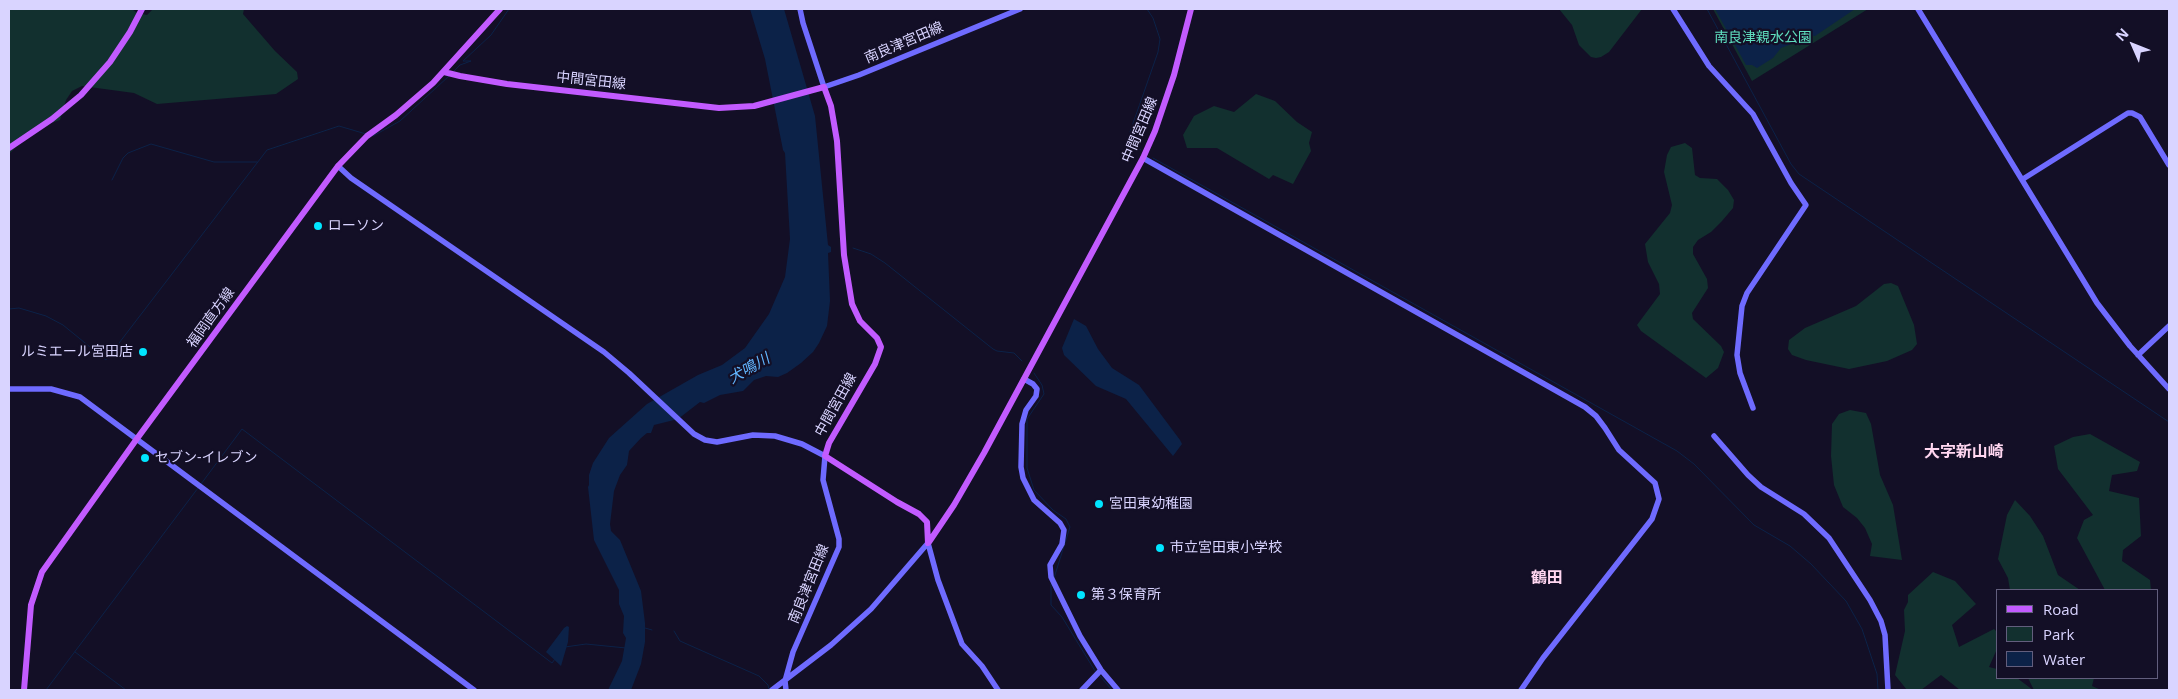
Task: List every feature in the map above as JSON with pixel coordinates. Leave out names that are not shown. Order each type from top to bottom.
[{"type":"main road","points":[[9,148],[46,124],[86,90],[114,56],[142,9]]},
{"type":"main road","name":"福岡直方線","points":[[24,690],[31,605],[40,574],[136,440],[338,166],[367,136],[396,115],[444,72],[500,9]]},
{"type":"main road","name":"中間宮田線","points":[[928,543],[967,484],[1143,158],[1155,131],[1174,76],[1191,9]]},
{"type":"main road","name":"中間宮田線","points":[[444,72],[507,84],[720,108],[758,106],[822,87],[831,106],[837,141],[844,255],[852,304],[860,321],[881,344],[875,364],[828,443],[824,456],[897,502],[920,514],[927,522],[928,543]]},
{"type":"street","points":[[800,9],[822,87]]},
{"type":"street","name":"南良津宮田線","points":[[822,87],[859,75],[1020,9]]},
{"type":"street","points":[[1673,9],[1709,66],[1753,114],[1791,183],[1806,205],[1747,293],[1742,306],[1737,355],[1740,373],[1753,408]]},
{"type":"street","points":[[1918,9],[2097,303],[2113,326],[2169,389]]},
{"type":"street","points":[[2023,179],[2128,113],[2140,117],[2169,165]]},
{"type":"street","points":[[1143,158],[1585,407],[1605,428],[1619,450],[1655,483],[1659,499],[1652,519],[1521,690]]},
{"type":"street","points":[[338,166],[351,178],[604,352],[693,433],[705,440],[717,442],[753,435],[775,436],[802,444],[824,456]]},
{"type":"street","points":[[2138,354],[2169,326]]},
{"type":"street","points":[[1024,379],[1033,384],[1036,396],[1026,410],[1022,424],[1021,467],[1023,478],[1034,500],[1058,520],[1064,530],[1062,544],[1050,565],[1051,577],[1071,621],[1099,672],[1118,690]]},
{"type":"street","points":[[9,389],[51,389],[80,397],[136,440],[209,491],[474,690]]},
{"type":"street","points":[[1714,436],[1761,487],[1804,514],[1829,538],[1870,600],[1881,621],[1885,635],[1888,690]]},
{"type":"street","name":"南良津宮田線","points":[[786,690],[785,681],[793,652],[839,547],[839,539],[823,480],[824,456]]},
{"type":"street","points":[[772,690],[831,645],[872,609],[928,543]]},
{"type":"street","points":[[928,543],[938,580],[962,644],[982,666],[998,690]]},
{"type":"street","points":[[1082,690],[1099,672]]},
{"type":"green space","points":[[9,9],[132,9],[137,13],[147,15],[153,9],[244,9],[243,14],[275,51],[297,72],[298,79],[276,94],[157,104],[134,93],[82,86],[72,91],[66,100],[60,120],[34,129],[9,154]]},
{"type":"green space","points":[[1559,9],[1642,9],[1609,52],[1596,58],[1591,57],[1579,45],[1572,25]]},
{"type":"green space","name":"南良津親水公園","points":[[1713,9],[1868,9],[1752,81]]},
{"type":"green space","points":[[1256,94],[1275,101],[1297,122],[1312,132],[1309,143],[1311,151],[1293,184],[1273,175],[1269,179],[1217,148],[1187,148],[1183,135],[1194,116],[1214,106],[1234,112]]},
{"type":"green space","points":[[1685,143],[1692,148],[1695,175],[1700,178],[1717,179],[1728,190],[1734,200],[1733,208],[1722,221],[1711,232],[1698,240],[1693,247],[1693,254],[1707,279],[1708,288],[1692,313],[1693,319],[1721,346],[1724,352],[1718,368],[1706,378],[1641,331],[1637,325],[1660,294],[1659,284],[1648,262],[1645,244],[1670,213],[1672,205],[1664,172],[1667,155],[1671,147]]},
{"type":"green space","points":[[1891,283],[1898,286],[1914,325],[1917,344],[1912,350],[1887,361],[1849,369],[1806,360],[1792,355],[1788,349],[1789,340],[1805,328],[1856,306],[1884,284]]},
{"type":"green space","points":[[1850,410],[1866,413],[1871,424],[1880,475],[1893,505],[1902,560],[1870,556],[1872,544],[1865,528],[1857,518],[1843,507],[1834,485],[1831,456],[1832,424],[1839,414]]},
{"type":"green space","points":[[2090,434],[2140,462],[2137,471],[2112,475],[2109,491],[2139,498],[2141,536],[2123,550],[2122,561],[2150,580],[2151,589],[2104,589],[2077,538],[2084,520],[2093,515],[2058,469],[2054,446],[2073,437]]},
{"type":"green space","points":[[2015,500],[2030,516],[2043,536],[2058,575],[2079,589],[2010,589],[2008,578],[1998,559],[2007,515]]},
{"type":"green space","points":[[1933,572],[1955,581],[1976,604],[1952,625],[1959,647],[1994,629],[1996,631],[1996,651],[1989,667],[1996,669],[1996,679],[2018,679],[2033,690],[1960,690],[1941,675],[1921,690],[1907,690],[1895,675],[1905,631],[1904,610],[1908,602],[1908,595]]},
{"type":"green space","points":[[2028,679],[2094,679],[2092,686],[2101,690],[2034,690]]},
{"type":"water","name":"犬鳴川","points":[[750,9],[784,9],[815,116],[828,245],[831,247],[831,252],[828,253],[830,301],[827,326],[813,352],[787,373],[778,377],[766,376],[754,380],[743,391],[720,395],[704,403],[700,402],[678,419],[654,425],[651,433],[647,433],[629,451],[627,465],[620,475],[614,491],[610,524],[611,531],[620,540],[641,591],[645,642],[641,664],[631,690],[608,690],[622,661],[626,638],[623,633],[624,616],[619,604],[619,590],[594,540],[588,487],[593,463],[609,438],[647,404],[698,375],[722,365],[745,348],[769,314],[785,277],[790,239],[785,153],[765,59]]},
{"type":"water","name":"南良津親水公園","points":[[1715,9],[1855,9],[1815,36],[1805,34],[1797,42],[1781,48],[1773,58],[1757,68],[1752,65],[1746,65]]},
{"type":"water","points":[[1074,319],[1086,326],[1098,349],[1112,368],[1139,385],[1180,440],[1182,444],[1173,456],[1126,399],[1096,386],[1064,355],[1062,348]]},
{"type":"water","points":[[567,626],[569,627],[568,642],[561,666],[546,652]]},
{"type":"waterway","points":[[454,71],[460,65],[471,61],[463,61],[491,35],[509,9]]},
{"type":"waterway","points":[[1141,150],[1134,146],[1130,132],[1158,52],[1160,39],[1153,18],[1147,9]]},
{"type":"waterway","points":[[1707,9],[1791,164],[1799,174],[2169,422]]},
{"type":"waterway","points":[[373,136],[400,121],[449,76]]},
{"type":"waterway","points":[[9,309],[19,308],[46,316],[63,325],[106,360],[267,150],[339,126],[366,134]]},
{"type":"waterway","points":[[112,180],[123,158],[128,153],[151,144],[214,162],[257,162]]},
{"type":"waterway","points":[[1153,158],[1677,451],[1694,464],[1754,525],[1790,546],[1811,564],[1846,601],[1862,629],[1877,674],[1878,690]]},
{"type":"waterway","points":[[853,248],[871,254],[885,263],[993,349],[1014,353],[1022,361]]},
{"type":"waterway","points":[[1034,373],[1042,385],[1044,394],[1027,419],[1027,468],[1034,490],[1053,510],[1066,519],[1070,527],[1054,578]]},
{"type":"waterway","points":[[201,484],[242,429],[552,663],[555,659]]},
{"type":"waterway","points":[[46,690],[198,488]]},
{"type":"waterway","points":[[1051,584],[1051,605],[1062,617],[1095,671]]},
{"type":"waterway","points":[[645,628],[652,630]]},
{"type":"waterway","points":[[674,631],[680,641],[759,676],[768,685],[769,690]]},
{"type":"waterway","points":[[565,647],[586,644],[626,648]]},
{"type":"waterway","points":[[75,652],[126,690]]},
{"type":"waterway","points":[[1100,676],[1112,690]]},
{"type":"place","name":"ローソン","points":[[318,226]]},
{"type":"place","name":"ルミエール宮田店","points":[[143,352]]},
{"type":"place","name":"セブン-イレブン","points":[[145,458]]},
{"type":"place","name":"宮田東幼稚園","points":[[1099,504]]},
{"type":"place","name":"市立宮田東小学校","points":[[1160,548]]},
{"type":"place","name":"第３保育所","points":[[1081,595]]},
{"type":"district","name":"大字新山崎","points":[[1964,452]]},
{"type":"district","name":"鶴田","points":[[1547,578]]}]
